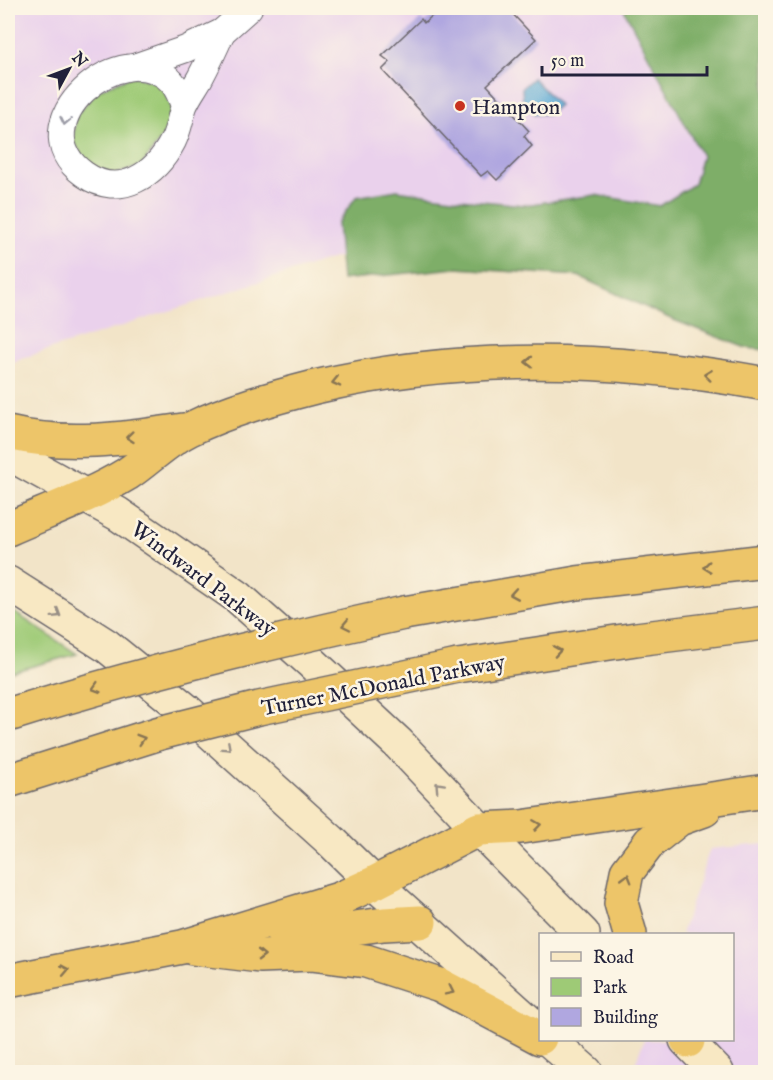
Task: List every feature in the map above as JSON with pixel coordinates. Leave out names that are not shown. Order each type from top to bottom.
[{"type":"highway","points":[[8,433],[58,441],[84,442],[188,430],[249,406],[338,382],[408,370],[470,364],[529,361],[643,367],[765,384]]},
{"type":"highway","points":[[8,529],[126,474],[188,430]]},
{"type":"highway","points":[[8,715],[100,686],[200,659],[404,613],[577,583],[765,561]]},
{"type":"highway","name":"Turner McDonald Parkway","points":[[8,781],[160,733],[259,708],[458,666],[636,639],[765,623]]},
{"type":"highway","points":[[8,981],[182,947],[339,899],[479,829],[521,827],[757,793]]},
{"type":"highway","points":[[630,933],[621,903],[627,872],[650,842],[679,819],[757,793]]},
{"type":"highway","points":[[259,923],[317,933],[384,924],[420,922]]},
{"type":"highway","points":[[182,947],[260,956],[311,954],[366,961],[440,986],[539,1036]]},
{"type":"main road","name":"Windward Parkway","points":[[8,453],[118,514],[238,597],[399,744],[582,933]]},
{"type":"main road","points":[[8,583],[107,646],[186,710],[539,1033]]},
{"type":"main road","points":[[548,1041],[586,1072]]},
{"type":"main road","points":[[688,1041],[717,1072]]},
{"type":"street","points":[[222,32],[184,106],[180,126],[164,156],[151,170],[136,181],[118,185],[100,182],[86,176],[71,164],[62,137],[65,115],[74,99],[88,86],[104,76],[186,49],[222,32],[249,8]]},
{"type":"street","points":[[137,66],[164,75],[179,92],[184,106]]},
{"type":"shaded area","points":[[8,8],[623,8],[756,256],[552,240],[337,257],[23,358],[8,366]]},
{"type":"shaded area","points":[[765,844],[765,1072],[632,1072],[644,1041],[734,1041],[734,933],[681,933],[710,849]]},
{"type":"green space","points":[[623,8],[765,8],[765,350],[746,348],[671,319],[578,276],[456,268],[342,280],[337,224],[356,197],[397,190],[525,205],[595,195],[660,206],[694,184],[702,156]]},
{"type":"green space","points":[[132,76],[161,83],[172,109],[165,134],[141,166],[114,175],[87,164],[73,141],[76,115],[98,90]]},
{"type":"green space","points":[[8,608],[77,654],[8,673]]},
{"type":"water","points":[[533,78],[559,105],[549,114],[535,114],[523,103],[522,88]]},
{"type":"building","name":"Hampton","points":[[441,8],[507,8],[536,39],[487,85],[529,131],[524,136],[532,146],[497,180],[488,171],[481,176],[382,70],[390,62],[382,56],[421,19],[424,23]]},
{"type":"place","name":"Hampton","points":[[460,106]]}]
